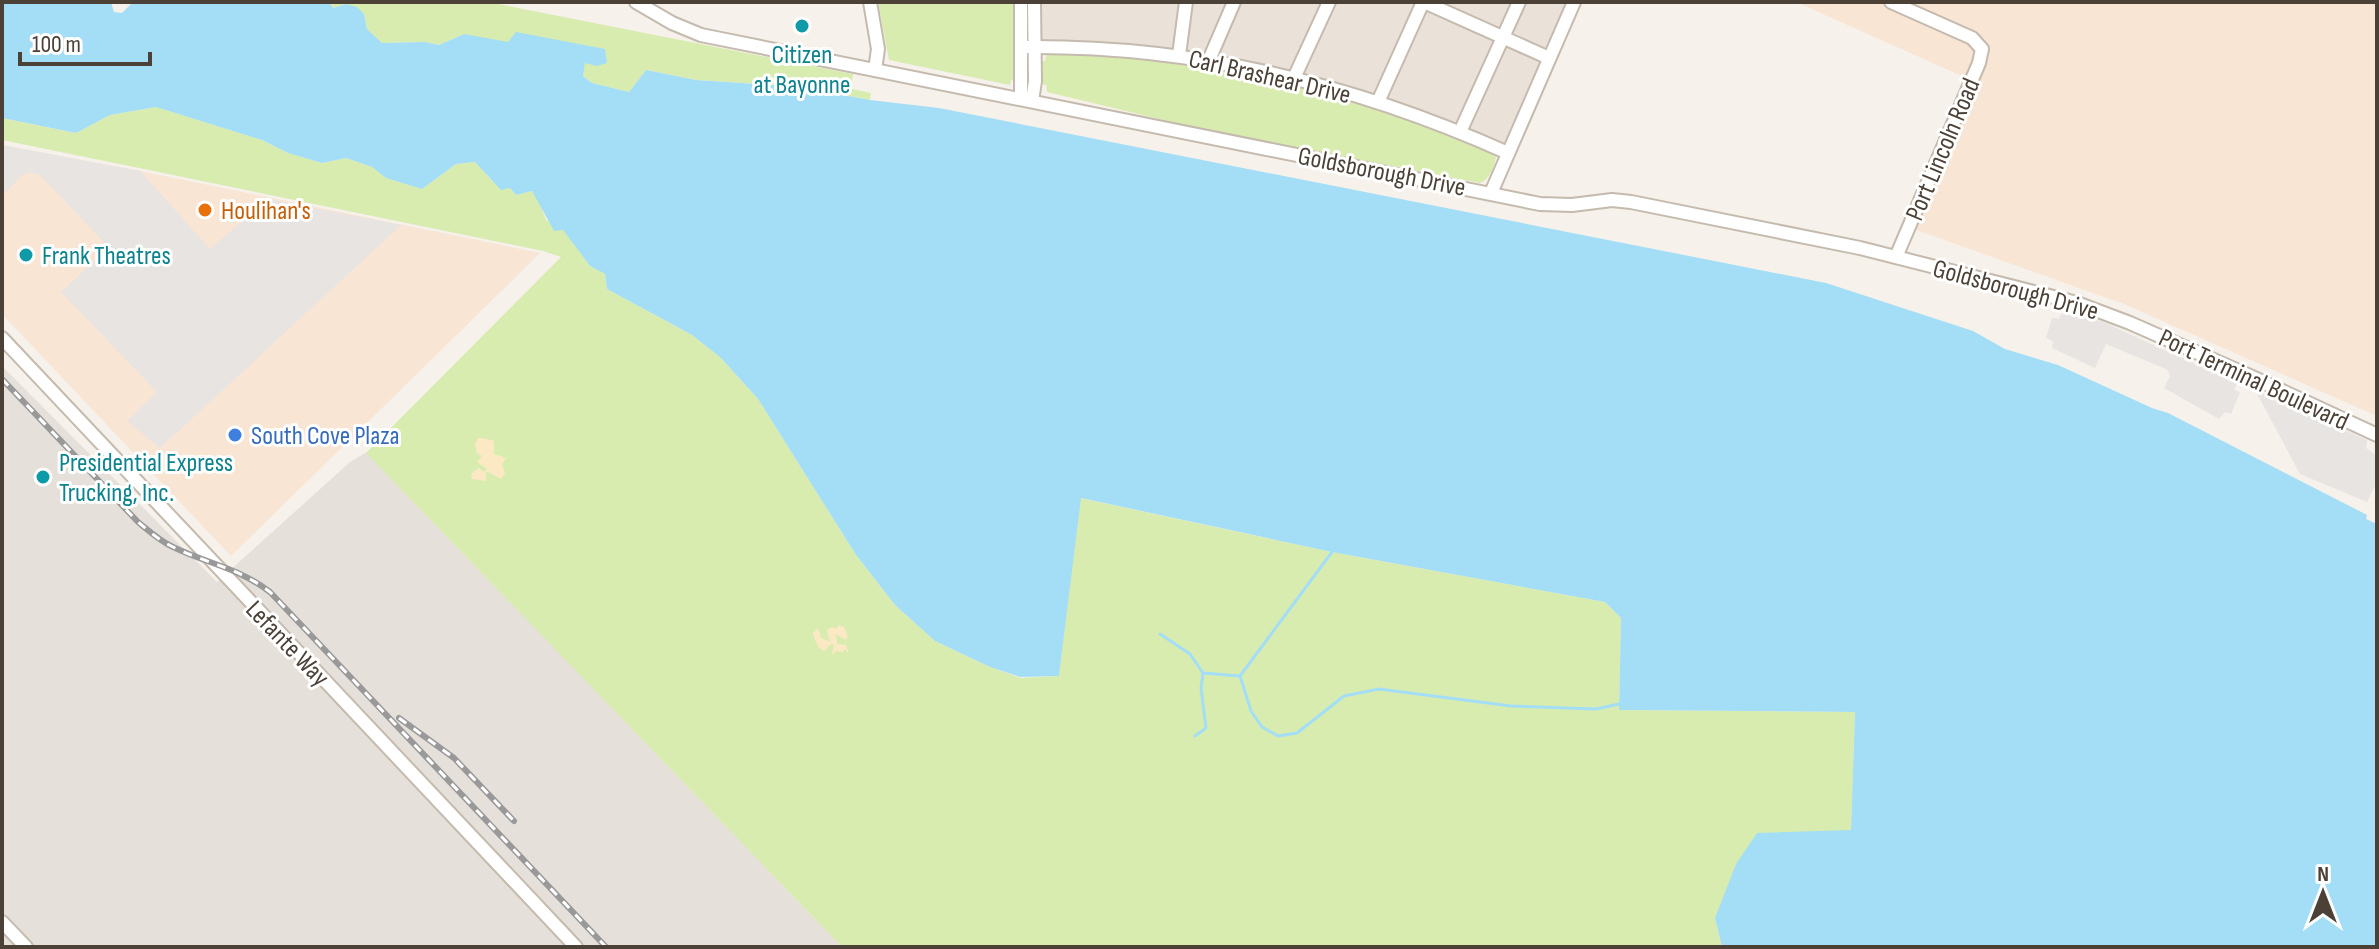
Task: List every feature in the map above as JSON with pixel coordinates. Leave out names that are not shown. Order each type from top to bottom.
[{"type":"street","name":"Goldsborough Drive","points":[[636,2],[701,35],[1556,205],[1624,201],[1896,257],[2077,303],[2130,323]]},
{"type":"street","points":[[660,16],[668,2]]},
{"type":"street","points":[[870,2],[878,49],[875,70]]},
{"type":"street","points":[[1021,2],[1028,47]]},
{"type":"street","points":[[1027,100],[1028,47],[1034,2]]},
{"type":"street","points":[[1179,55],[1186,2]]},
{"type":"street","points":[[1209,60],[1234,2]]},
{"type":"street","points":[[1294,78],[1329,2]]},
{"type":"street","points":[[1378,102],[1424,2],[1549,58]]},
{"type":"street","points":[[1460,132],[1519,2]]},
{"type":"street","points":[[1491,193],[1574,2]]},
{"type":"street","name":"Port Lincoln Road","points":[[1891,2],[1972,38],[1982,49],[1979,63],[1896,257]]},
{"type":"street","name":"Carl Brashear Drive","points":[[1028,47],[1179,55],[1294,78],[1378,102],[1508,153]]},
{"type":"street","name":"Port Terminal Boulevard","points":[[2130,323],[2377,435]]},
{"type":"street","name":"Lefante Way","points":[[2,338],[576,947]]},
{"type":"street","points":[[2,922],[26,947]]},
{"type":"shaded area","points":[[1034,2],[1574,2],[1508,153],[1284,75],[1034,47]]},
{"type":"shaded area","points":[[1796,2],[2377,2],[2377,416],[2124,304],[1908,227],[1973,81]]},
{"type":"shaded area","name":"South Cove Plaza","points":[[2,145],[540,253],[231,556],[2,314]]},
{"type":"shaded area","points":[[2,145],[140,171],[210,249],[268,199],[401,225],[160,448],[127,421],[157,392],[61,292],[102,254],[105,247],[102,240],[40,175],[31,172],[22,175],[2,196]]},
{"type":"shaded area","points":[[2062,313],[2101,321],[2237,383],[2234,390],[2240,392],[2231,414],[2225,412],[2219,419],[2164,388],[2170,376],[2168,370],[2106,344],[2095,368],[2052,348],[2053,341],[2046,338],[2052,318],[2059,319]]},
{"type":"shaded area","points":[[2,366],[217,582],[350,462],[367,452],[842,947],[2,947]]},
{"type":"shaded area","points":[[2254,388],[2367,440],[2366,448],[2377,456],[2377,482],[2367,502],[2300,474]]},
{"type":"green space","points":[[329,2],[488,2],[853,74],[851,87],[825,83],[871,93],[870,100],[799,87],[696,80],[646,70],[629,92],[592,83],[583,76],[584,63],[464,34],[439,45],[425,42],[382,43],[367,29],[364,14],[346,4],[333,8]]},
{"type":"green space","points":[[878,2],[1016,2],[1017,78],[1011,80],[1010,85],[889,60]]},
{"type":"green space","points":[[1047,53],[1189,62],[1315,89],[1424,125],[1492,153],[1496,157],[1493,169],[1480,183],[1205,130],[1047,92],[1046,85],[1040,84],[1040,61],[1045,61]]},
{"type":"green space","points":[[156,107],[262,140],[288,153],[322,163],[346,158],[372,167],[387,178],[422,189],[456,164],[476,162],[492,181],[510,188],[516,195],[532,191],[546,220],[563,229],[590,266],[605,274],[607,289],[692,335],[721,358],[758,399],[856,555],[895,605],[935,641],[990,667],[1021,678],[1059,676],[1080,498],[1332,552],[1605,602],[1621,618],[1619,710],[1855,712],[1851,830],[1715,918],[1722,947],[842,947],[366,453],[561,257],[2,140],[2,118],[76,133],[110,115]]},
{"type":"sand","points":[[478,438],[494,441],[494,454],[506,458],[502,464],[505,473],[501,479],[488,472],[486,481],[472,479],[471,474],[479,468],[484,472],[487,469],[477,462],[482,456],[477,453],[475,444]]},
{"type":"sand","points":[[839,625],[844,627],[848,637],[845,640],[836,634],[837,644],[846,645],[849,654],[845,649],[832,655],[834,644],[824,651],[818,646],[813,633],[818,628],[821,638],[830,642],[827,630],[832,627],[836,629]]},
{"type":"water","points":[[2,2],[111,2],[114,12],[122,13],[133,2],[329,2],[333,8],[346,4],[357,7],[364,14],[367,29],[382,43],[425,42],[439,45],[464,34],[508,42],[516,32],[605,49],[607,63],[597,66],[585,63],[583,76],[592,83],[629,92],[646,70],[696,80],[799,87],[939,108],[1826,283],[1973,331],[2005,349],[2058,365],[2168,413],[2367,515],[2366,519],[2377,524],[2377,947],[1722,947],[1715,918],[1736,864],[1757,833],[1851,830],[1855,712],[1619,710],[1621,618],[1605,602],[1332,552],[1081,498],[1059,676],[1020,677],[990,667],[935,641],[895,605],[856,555],[758,399],[721,358],[692,335],[607,289],[605,274],[590,266],[563,230],[554,231],[532,191],[516,195],[510,188],[501,190],[475,162],[456,164],[422,189],[386,178],[372,167],[346,158],[322,163],[288,153],[262,140],[156,107],[110,115],[76,133],[2,118]]},
{"type":"waterway","points":[[1332,552],[1240,676],[1251,711],[1262,727],[1278,736],[1297,733],[1344,696],[1379,689],[1511,706],[1596,709],[1619,704]]},
{"type":"waterway","points":[[1160,634],[1190,654],[1203,673],[1239,676]]},
{"type":"waterway","points":[[1195,736],[1206,728],[1201,688],[1203,674]]},
{"type":"railway","points":[[2,379],[150,532],[173,547],[234,571],[270,592],[606,947]]},
{"type":"railway","points":[[399,718],[454,758],[514,821]]},
{"type":"place","name":"Citizen at Bayonne","points":[[802,26]]},
{"type":"place","name":"Houlihan's","points":[[205,210]]},
{"type":"place","name":"Frank Theatres","points":[[26,255]]},
{"type":"place","name":"South Cove Plaza","points":[[235,435]]},
{"type":"place","name":"Presidential Express Trucking, Inc.","points":[[43,477]]}]
